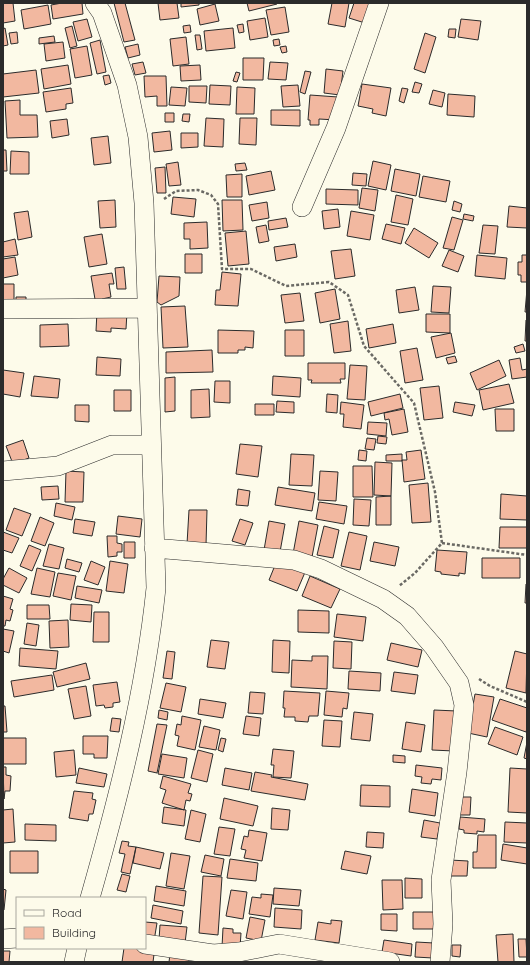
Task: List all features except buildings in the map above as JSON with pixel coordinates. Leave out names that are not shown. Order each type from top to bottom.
[{"type":"street","points":[[90,897],[114,814],[143,685],[151,636],[156,588],[144,203],[138,137],[127,85],[102,13],[95,3]]},
{"type":"street","points":[[302,206],[336,128],[379,3]]},
{"type":"street","points":[[3,309],[147,308]]},
{"type":"street","points":[[3,471],[58,466],[112,445],[151,445]]},
{"type":"street","points":[[154,548],[294,560],[321,569],[383,599],[407,616],[434,647],[459,683],[464,705],[457,772],[441,880],[443,924],[440,962]]},
{"type":"street","points":[[3,939],[16,938]]},
{"type":"street","points":[[146,944],[212,958],[280,944],[390,962]]},
{"type":"street","points":[[74,962],[77,949]]},
{"type":"path","points":[[144,203],[166,199],[176,191],[198,190],[211,195],[218,204],[222,269],[251,269],[286,286],[329,282],[348,295],[364,346],[414,403],[435,492],[442,543],[415,573],[383,599]]},
{"type":"path","points":[[442,543],[527,555]]}]
